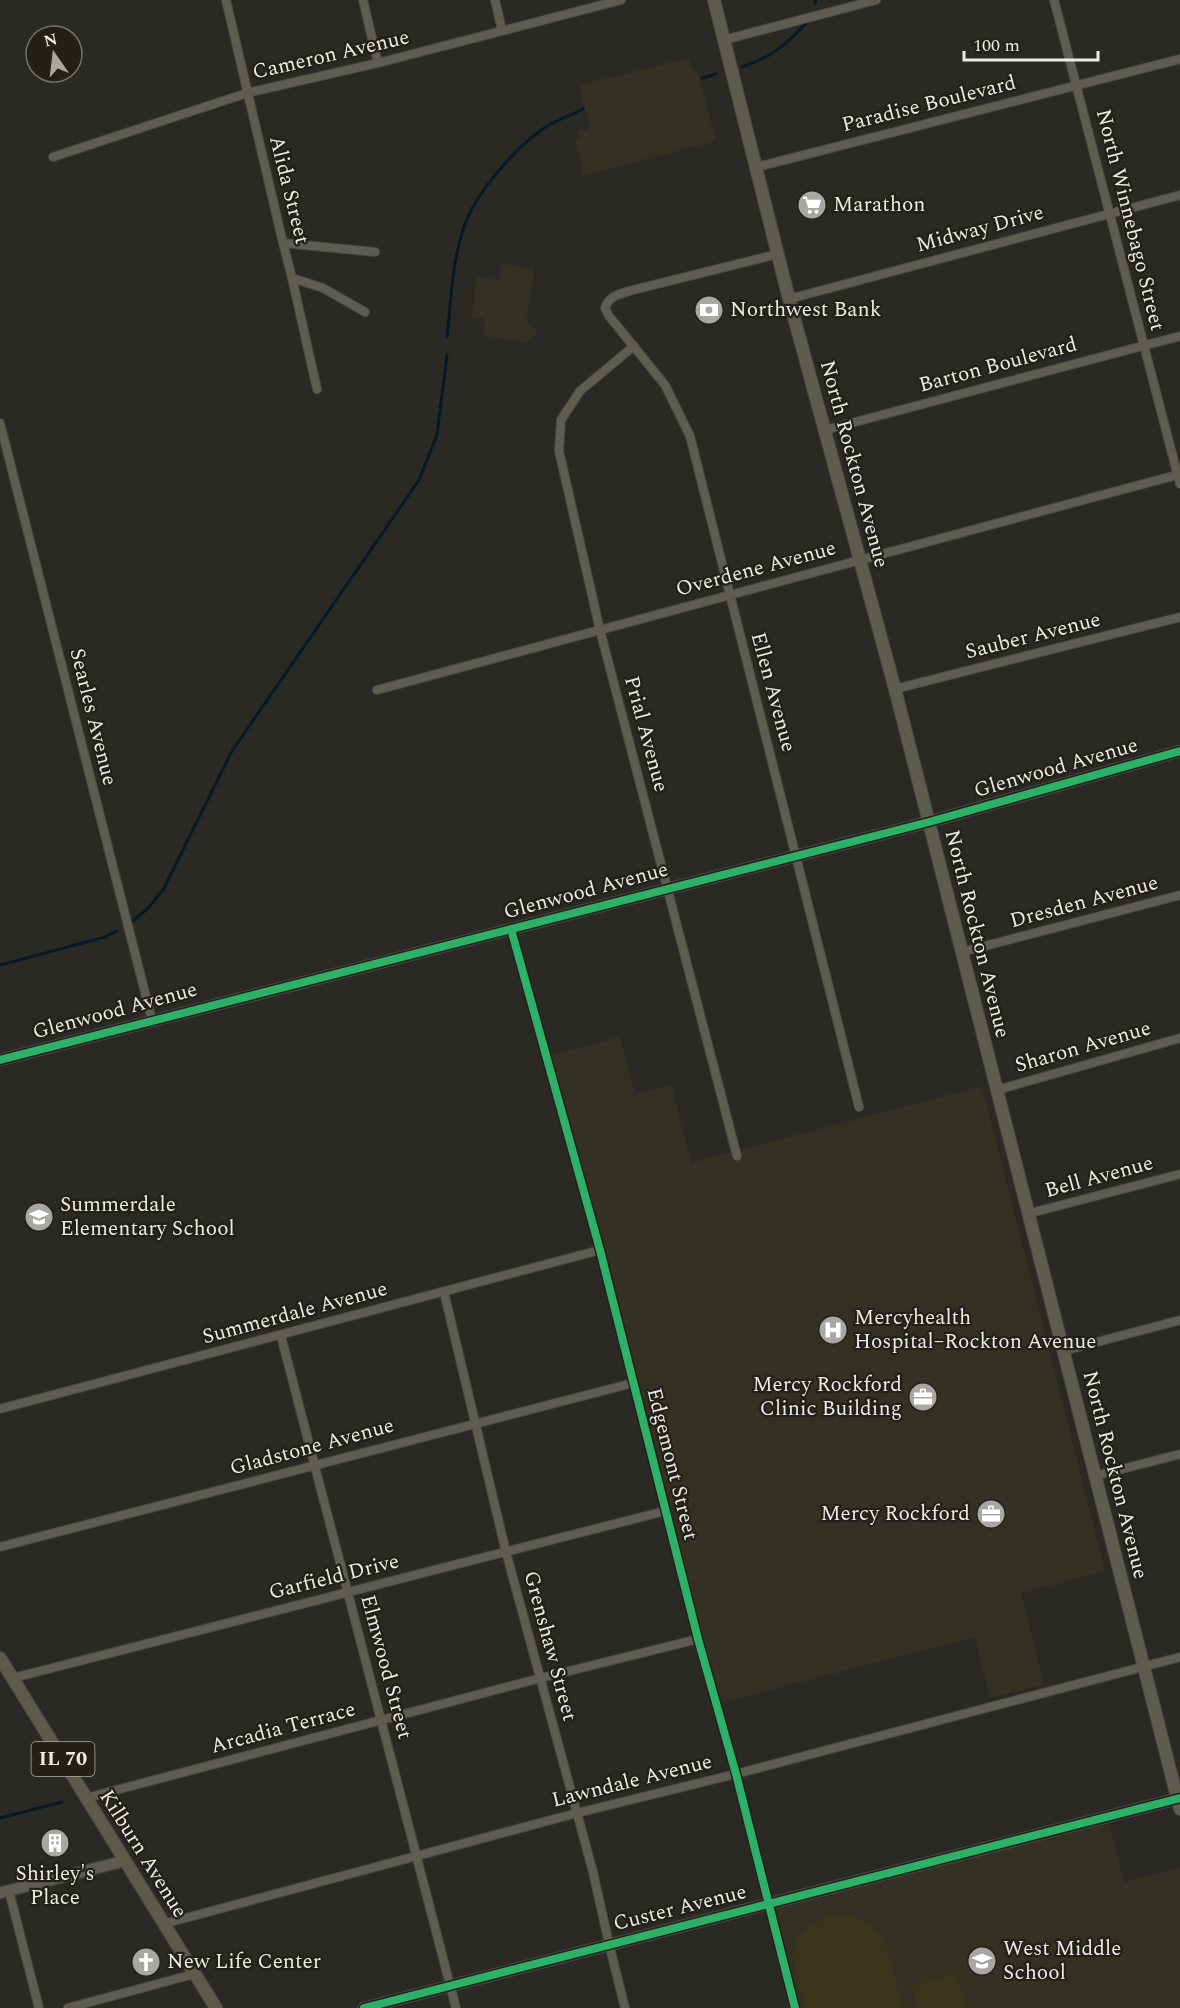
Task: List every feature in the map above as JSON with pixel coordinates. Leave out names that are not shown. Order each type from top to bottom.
[{"type":"main road","name":"North Rockton Avenue","points":[[714,0],[789,299],[895,689],[1027,1215],[1179,1802]]},
{"type":"main road","name":"Kilburn Avenue","points":[[0,1658],[216,2008]]},
{"type":"street","name":"Alida Street","points":[[226,0],[316,389]]},
{"type":"street","points":[[363,0],[378,63]]},
{"type":"street","points":[[495,0],[502,30]]},
{"type":"street","name":"Cameron Avenue","points":[[53,157],[247,93],[378,63],[619,0]]},
{"type":"street","points":[[724,39],[876,0]]},
{"type":"street","name":"North Winnebago Street","points":[[1054,0],[1180,484]]},
{"type":"street","name":"Paradise Boulevard","points":[[757,167],[1180,59]]},
{"type":"street","name":"Midway Drive","points":[[789,299],[1180,195]]},
{"type":"street","points":[[283,243],[375,252]]},
{"type":"street","name":"Ellen Avenue","points":[[778,254],[623,293],[607,301],[605,308],[665,385],[690,436],[859,1107]]},
{"type":"street","points":[[292,278],[323,288],[365,312]]},
{"type":"street","name":"Barton Boulevard","points":[[825,430],[1180,336]]},
{"type":"street","name":"Prial Avenue","points":[[634,346],[580,391],[561,420],[559,451],[600,630],[738,1156]]},
{"type":"street","name":"Searles Avenue","points":[[0,423],[152,1020]]},
{"type":"street","name":"Overdene Avenue","points":[[377,690],[1179,474]]},
{"type":"street","name":"Sauber Avenue","points":[[895,689],[1180,617]]},
{"type":"street","name":"Glenwood Avenue","points":[[0,1060],[929,822],[1180,751]]},
{"type":"street","name":"Dresden Avenue","points":[[962,952],[1180,896]]},
{"type":"street","name":"Edgemont Street","points":[[511,929],[600,1250],[665,1511],[736,1774],[795,2008]]},
{"type":"street","name":"Sharon Avenue","points":[[997,1090],[1180,1038]]},
{"type":"street","name":"Bell Avenue","points":[[1027,1215],[1180,1174]]},
{"type":"street","name":"Summerdale Avenue","points":[[0,1409],[600,1250]]},
{"type":"street","name":"Grenshaw Street","points":[[444,1292],[506,1552],[593,1872],[625,2008]]},
{"type":"street","points":[[1063,1351],[1180,1320]]},
{"type":"street","name":"Elmwood Street","points":[[281,1336],[456,2008]]},
{"type":"street","name":"Gladstone Avenue","points":[[0,1547],[633,1383]]},
{"type":"street","points":[[1095,1476],[1180,1454]]},
{"type":"street","name":"Garfield Drive","points":[[13,1678],[665,1511]]},
{"type":"street","name":"Arcadia Terrace","points":[[86,1798],[698,1639]]},
{"type":"street","name":"Lawndale Avenue","points":[[163,1924],[577,1813],[736,1774],[1180,1657]]},
{"type":"street","name":"Custer Avenue","points":[[364,2008],[609,1944],[1179,1802]]},
{"type":"street","points":[[39,2008],[4,1892],[124,1861]]},
{"type":"street","points":[[68,2008],[194,1974]]},
{"type":"shaded area","points":[[689,58],[692,70],[698,73],[716,141],[584,175],[575,141],[579,139],[577,132],[590,128],[579,85]]},
{"type":"shaded area","points":[[501,264],[534,268],[527,319],[538,334],[527,342],[483,336],[485,319],[472,317],[477,277],[499,280]]},
{"type":"shaded area","name":"Mercyhealth Hospital–Rockton Avenue","points":[[620,1037],[635,1094],[671,1085],[691,1163],[982,1086],[1105,1571],[1021,1593],[1044,1685],[990,1698],[975,1637],[719,1703],[551,1055]]},
{"type":"shaded area","name":"West Middle School","points":[[1108,1819],[1124,1882],[1180,1868],[1180,2008],[796,2008],[772,1909],[775,1906]]},
{"type":"shaded area","points":[[839,1915],[857,1918],[880,1934],[892,1961],[902,2008],[805,2008],[794,1969],[794,1947],[808,1927],[823,1919]]},
{"type":"shaded area","points":[[956,1973],[965,2008],[917,2008],[911,1985]]},
{"type":"waterway","points":[[742,67],[777,50],[806,23]]},
{"type":"waterway","points":[[702,78],[716,74]]},
{"type":"waterway","points":[[447,337],[452,282],[460,240],[478,199],[499,170],[524,144],[549,125],[583,109]]},
{"type":"waterway","points":[[133,921],[163,890],[232,751],[419,480],[437,435],[447,355]]},
{"type":"waterway","points":[[0,965],[105,937],[117,931]]},
{"type":"waterway","points":[[0,1818],[62,1802]]},
{"type":"cycle path","points":[[0,1060],[929,822],[1180,751]]},
{"type":"cycle path","points":[[511,929],[600,1250],[698,1639],[736,1774],[795,2008]]},
{"type":"cycle path","points":[[364,2008],[1180,1798]]},
{"type":"place","name":"Marathon","points":[[812,205]]},
{"type":"place","name":"Northwest Bank","points":[[709,310]]},
{"type":"place","name":"Summerdale Elementary School","points":[[39,1217]]},
{"type":"place","name":"Mercyhealth Hospital–Rockton Avenue","points":[[833,1330]]},
{"type":"place","name":"Mercy Rockford Clinic Building","points":[[923,1397]]},
{"type":"place","name":"Mercy Rockford","points":[[991,1514]]},
{"type":"place","name":"Shirley's Place","points":[[55,1843]]},
{"type":"place","name":"West Middle School","points":[[982,1961]]},
{"type":"place","name":"New Life Center","points":[[146,1962]]}]
